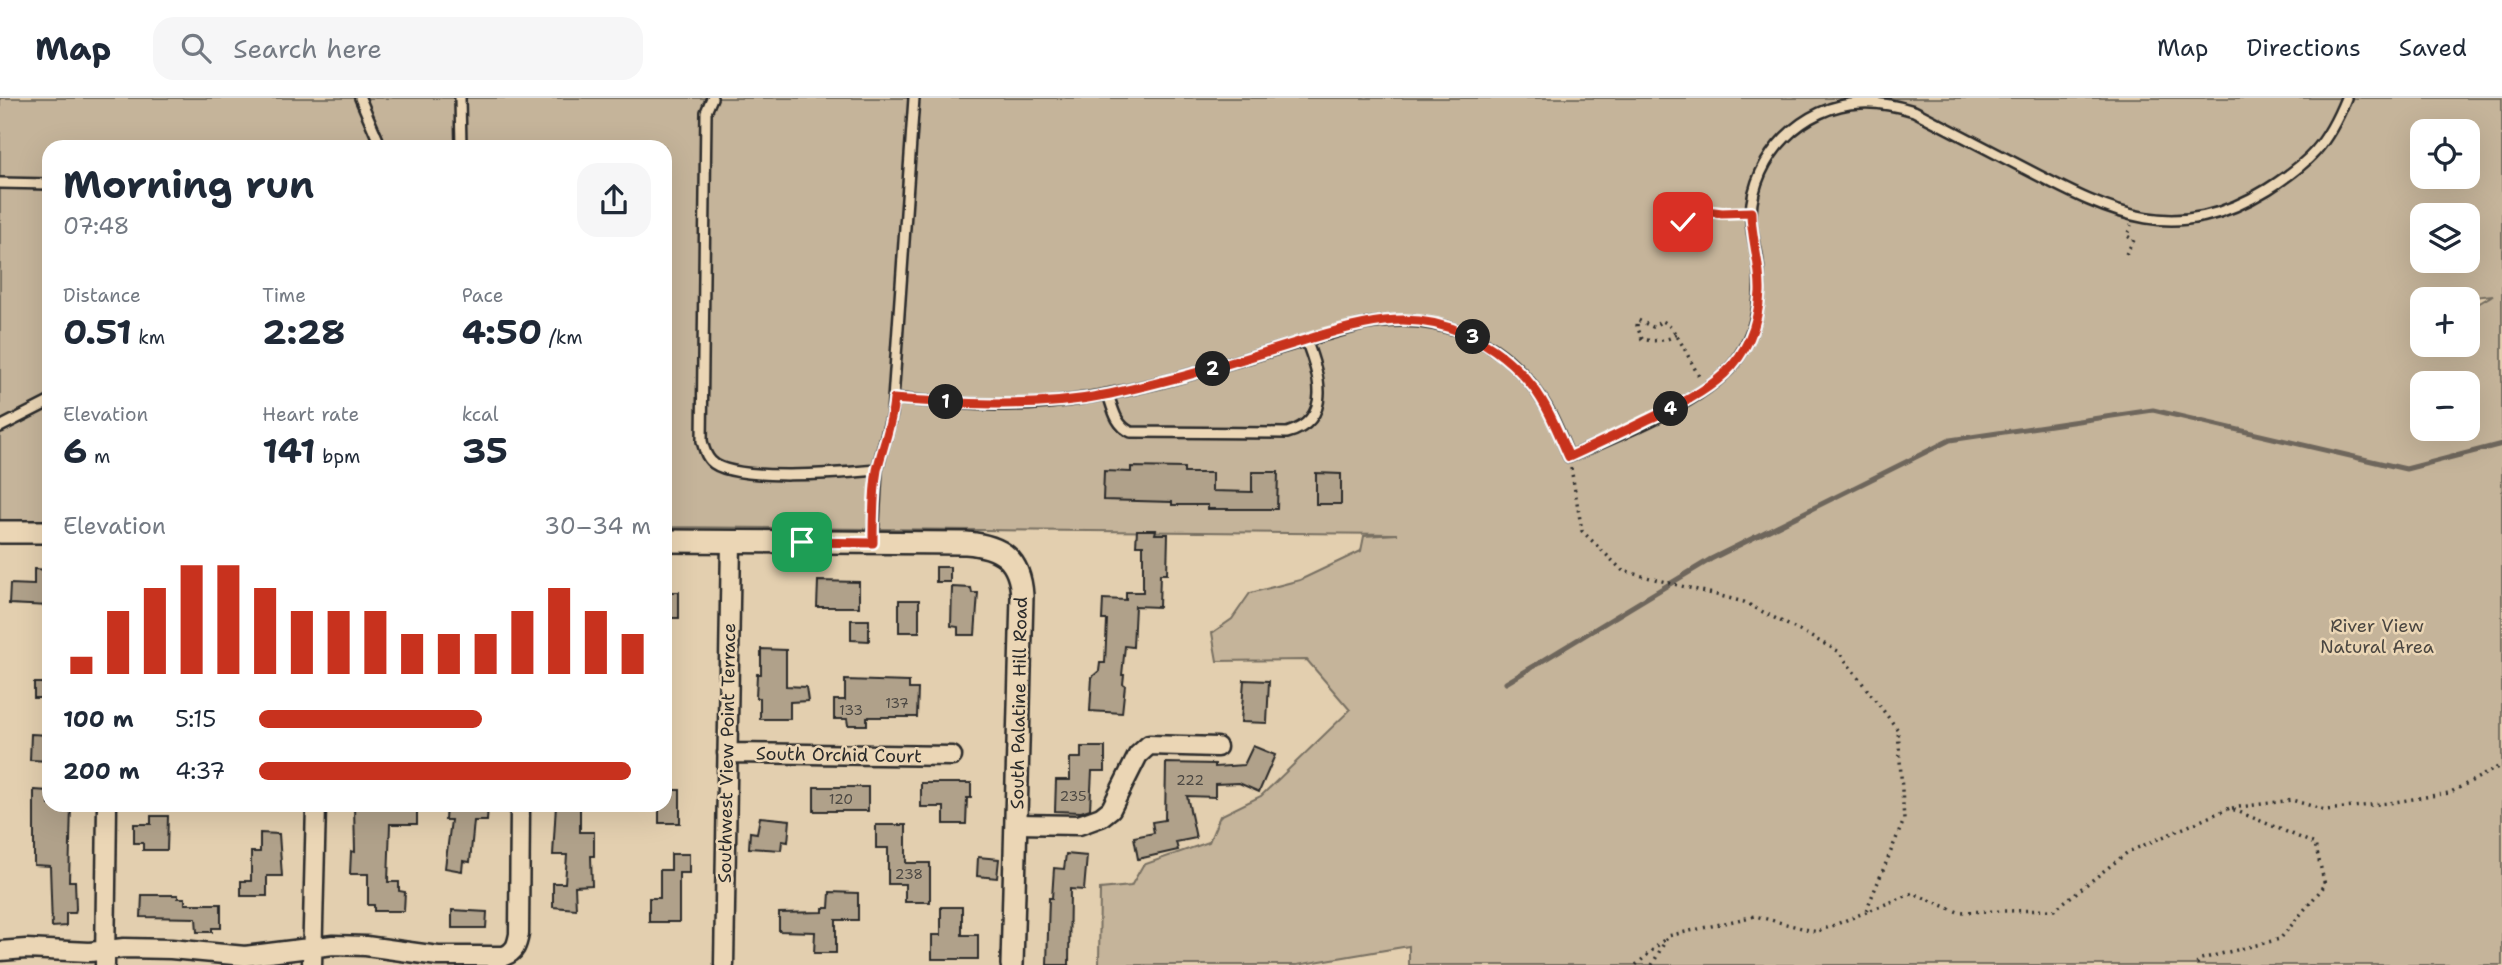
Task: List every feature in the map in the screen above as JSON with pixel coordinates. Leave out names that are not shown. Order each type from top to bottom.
[{"type":"street","points":[[0,532],[42,532]]},
{"type":"street","name":"South Palatine Hill Road","points":[[672,541],[977,544],[1002,552],[1018,572],[1022,596],[1012,965]]},
{"type":"street","name":"Southwest View Point Terrace","points":[[724,965],[731,542]]},
{"type":"street","points":[[1016,824],[1079,825],[1101,817],[1111,809],[1138,755],[1149,745],[1217,747]]},
{"type":"street","name":"South Orchid Court","points":[[727,753],[952,756]]},
{"type":"street","points":[[105,958],[107,812]]},
{"type":"street","points":[[312,956],[316,812]]},
{"type":"street","points":[[0,951],[105,958],[124,948],[245,956],[312,956],[366,946],[438,956],[504,956],[513,951],[519,934],[520,812]]},
{"type":"lane","points":[[360,98],[378,140]]},
{"type":"lane","points":[[460,98],[461,140]]},
{"type":"lane","points":[[712,98],[706,112],[704,451],[711,462],[719,467],[746,473],[830,474],[877,470]]},
{"type":"lane","points":[[873,543],[877,470],[890,428],[894,399],[914,98]]},
{"type":"lane","points":[[894,399],[1004,405],[1045,404],[1108,394],[1216,368],[1362,325],[1399,320],[1427,322],[1465,333],[1501,355],[1533,387],[1548,409],[1569,457],[1676,407],[1708,389],[1728,372],[1738,359],[1751,334],[1759,305],[1759,274],[1751,229],[1751,212],[1760,173],[1791,131],[1808,119],[1828,110],[1861,103],[1893,105],[1914,111],[2116,212],[2135,217],[2171,220],[2227,209],[2252,198],[2290,175],[2322,146],[2335,125],[2346,98]]},
{"type":"lane","points":[[0,184],[42,184]]},
{"type":"lane","points":[[1108,394],[1119,422],[1124,429],[1131,432],[1287,433],[1297,430],[1313,416],[1319,399],[1319,381],[1306,340]]},
{"type":"lane","points":[[0,427],[42,406]]},
{"type":"path","points":[[1665,231],[1698,210],[1751,212]]},
{"type":"path","points":[[2126,254],[2134,240],[2127,236],[2135,217]]},
{"type":"path","points":[[1676,335],[1670,339],[1642,339],[1637,326],[1639,320],[1653,327],[1665,321],[1681,341],[1691,365],[1708,389]]},
{"type":"path","points":[[1569,457],[1582,531],[1623,571],[1744,602],[1838,651],[1898,730],[1904,820],[1865,913]]},
{"type":"path","points":[[1636,965],[1668,936],[1755,916],[1817,932],[1913,893],[1958,912],[2054,910],[2128,852],[2230,808],[2292,800],[2325,810],[2389,803],[2449,793],[2502,765]]},
{"type":"path","points":[[2196,965],[2201,959],[2280,939],[2325,885],[2315,844],[2230,808]]},
{"type":"path","points":[[1652,965],[1668,936]]},
{"type":"green space","name":"River View Natural Area","points":[[0,98],[2502,98],[2502,965],[1409,965],[1409,946],[1297,965],[1099,965],[1100,889],[1131,886],[1143,865],[1209,842],[1220,816],[1261,796],[1350,710],[1307,660],[1217,661],[1212,633],[1232,619],[1250,593],[1300,580],[1361,551],[1364,536],[1398,534],[672,527],[672,140],[42,140],[42,521],[0,520]]},
{"type":"building","points":[[1131,467],[1184,468],[1184,473],[1212,473],[1212,491],[1252,492],[1252,472],[1278,472],[1277,509],[1208,509],[1208,505],[1103,500],[1104,471],[1131,472]]},
{"type":"building","points":[[1316,473],[1341,474],[1341,504],[1316,504]]},
{"type":"building","points":[[1137,530],[1156,530],[1155,534],[1168,534],[1167,574],[1160,574],[1159,607],[1135,606],[1133,647],[1125,646],[1122,713],[1090,711],[1092,677],[1099,671],[1100,663],[1105,663],[1107,620],[1102,620],[1103,599],[1126,600],[1126,592],[1143,592],[1143,545],[1136,545]]},
{"type":"building","points":[[936,567],[950,567],[950,582],[936,582]]},
{"type":"building","points":[[34,569],[42,570],[42,606],[9,604],[10,584],[34,585]]},
{"type":"building","points":[[818,581],[859,582],[859,607],[817,607]]},
{"type":"building","points":[[952,587],[971,588],[972,593],[978,593],[975,635],[958,635],[958,627],[951,626]]},
{"type":"building","points":[[672,592],[679,592],[679,618],[672,618]]},
{"type":"building","points":[[899,600],[919,600],[919,632],[899,632]]},
{"type":"building","points":[[851,620],[869,620],[869,641],[851,640]]},
{"type":"building","points":[[761,649],[786,650],[786,686],[806,687],[808,701],[790,702],[790,719],[760,719],[760,698],[756,698],[757,674],[761,674]]},
{"type":"building","points":[[845,680],[909,682],[909,689],[918,689],[917,717],[867,717],[867,725],[848,725],[847,719],[834,719],[834,700],[845,700]]},
{"type":"building","points":[[1244,680],[1269,681],[1267,723],[1241,722]]},
{"type":"building","points":[[34,683],[42,683],[42,698],[34,698]]},
{"type":"building","points":[[31,734],[42,735],[42,761],[30,760]]},
{"type":"building","points":[[1253,746],[1275,755],[1259,792],[1239,783],[1215,784],[1215,797],[1187,796],[1196,838],[1176,842],[1178,850],[1138,859],[1134,837],[1154,833],[1152,822],[1165,820],[1166,763],[1215,764],[1215,767],[1244,765]]},
{"type":"building","points":[[1081,747],[1105,747],[1105,771],[1092,771],[1090,809],[1081,812],[1055,811],[1056,780],[1070,780],[1070,758],[1081,758]]},
{"type":"building","points":[[921,783],[971,783],[971,798],[967,798],[966,824],[944,824],[944,807],[921,807]]},
{"type":"building","points":[[814,787],[868,787],[868,811],[814,811]]},
{"type":"building","points":[[34,790],[42,791],[42,812],[71,812],[69,881],[75,881],[76,909],[75,913],[66,913],[66,926],[52,927],[50,866],[34,865]]},
{"type":"building","points":[[672,790],[680,790],[680,823],[659,823],[659,812],[672,812]]},
{"type":"building","points":[[354,812],[417,812],[417,824],[390,824],[388,882],[399,882],[399,891],[405,892],[404,911],[374,911],[374,905],[368,905],[368,874],[350,874],[351,851],[355,852]]},
{"type":"building","points":[[446,812],[488,812],[487,821],[474,821],[470,862],[463,861],[462,871],[445,868],[451,820],[445,820]]},
{"type":"building","points":[[556,812],[580,812],[580,832],[594,832],[594,856],[591,856],[592,885],[575,886],[576,909],[553,907],[553,883],[565,883],[567,855],[553,855]]},
{"type":"building","points":[[151,816],[168,816],[167,850],[143,850],[143,843],[134,843],[134,824],[151,824]]},
{"type":"building","points":[[760,817],[790,820],[788,842],[782,841],[781,850],[749,848],[750,832],[757,833]]},
{"type":"building","points":[[876,825],[906,825],[906,863],[930,863],[930,902],[905,902],[905,884],[888,884],[888,848],[876,848]]},
{"type":"building","points":[[260,833],[279,834],[282,876],[267,876],[267,896],[241,896],[241,881],[251,881],[251,852],[260,852]]},
{"type":"building","points":[[671,854],[689,854],[689,873],[679,873],[679,922],[649,922],[649,898],[660,898],[660,870],[671,870]]},
{"type":"building","points":[[1066,854],[1087,856],[1084,890],[1070,889],[1069,965],[1047,965],[1049,898],[1052,898],[1054,868],[1064,869]]},
{"type":"building","points":[[978,857],[999,859],[997,878],[977,876]]},
{"type":"building","points":[[830,892],[858,893],[858,920],[836,920],[836,953],[814,953],[815,932],[779,931],[779,913],[823,912],[823,908],[829,908]]},
{"type":"building","points":[[142,895],[178,895],[178,898],[185,898],[185,904],[221,904],[221,928],[212,928],[212,932],[197,932],[196,918],[141,917]]},
{"type":"building","points":[[941,907],[962,907],[962,935],[978,935],[978,959],[932,959],[932,935],[941,935]]},
{"type":"building","points":[[452,910],[487,912],[486,928],[452,928]]},
{"type":"waterway","points":[[1506,683],[1711,559],[1950,440],[2153,410],[2406,469],[2502,444]]},
{"type":"route","points":[[802,542],[873,543],[877,470],[890,428],[894,399],[1004,405],[1078,400],[1216,368],[1306,340],[1384,321],[1413,320],[1446,326],[1493,349],[1533,387],[1548,409],[1569,457],[1702,393],[1728,372],[1747,342],[1754,326],[1760,289],[1751,212],[1698,210],[1692,212],[1683,222]]}]
